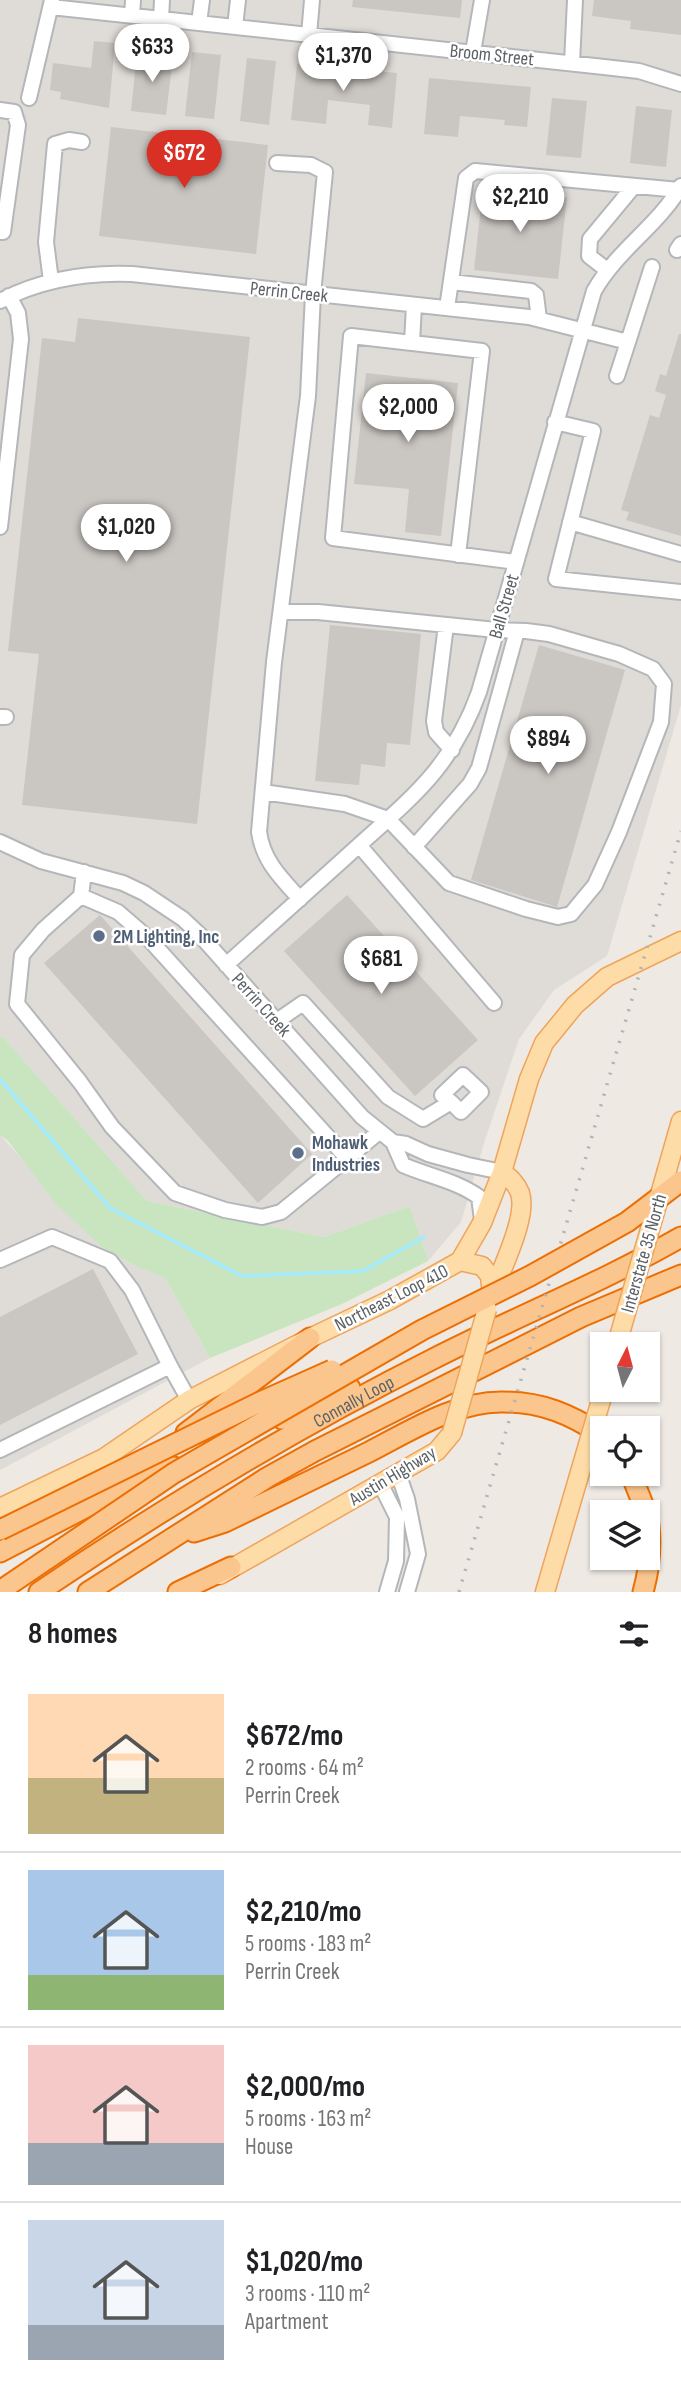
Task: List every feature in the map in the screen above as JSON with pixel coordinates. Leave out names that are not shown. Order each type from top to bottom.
[{"type":"highway","points":[[0,1591],[174,1474],[422,1331],[530,1276],[627,1222],[674,1175]]},
{"type":"highway","name":"Connally Loop","points":[[39,1592],[205,1484],[337,1409],[434,1358],[681,1237]]},
{"type":"highway","points":[[88,1592],[268,1477],[314,1451],[581,1317],[681,1275]]},
{"type":"highway","points":[[0,1552],[100,1500],[432,1350],[604,1277]]},
{"type":"highway","points":[[0,1530],[258,1402],[422,1331]]},
{"type":"highway","points":[[100,1500],[310,1338]]},
{"type":"highway","points":[[166,1541],[225,1522],[439,1417],[482,1403],[537,1405],[573,1416],[590,1427]]},
{"type":"highway","points":[[178,1592],[231,1567]]},
{"type":"highway","points":[[641,1592],[649,1570]]},
{"type":"main road","name":"Northeast Loop 410","points":[[0,1508],[104,1458],[189,1400],[390,1300],[460,1261],[482,1223],[502,1172],[529,1080],[544,1043],[575,1005],[607,977],[681,941]]},
{"type":"main road","name":"Interstate 35 North","points":[[621,1332],[674,1175],[681,1121]]},
{"type":"main road","name":"Austin Highway","points":[[194,1592],[231,1567],[437,1451],[452,1433],[490,1301],[521,1213],[520,1194],[513,1180],[502,1172]]},
{"type":"main road","points":[[460,1261],[482,1266],[490,1276],[490,1301]]},
{"type":"main road","points":[[545,1592],[600,1402]]},
{"type":"street","points":[[132,16],[133,0]]},
{"type":"street","points":[[160,19],[162,0]]},
{"type":"street","points":[[199,23],[202,0]]},
{"type":"street","points":[[235,27],[238,0]]},
{"type":"street","points":[[309,35],[312,0]]},
{"type":"street","points":[[472,52],[482,0]]},
{"type":"street","points":[[572,63],[575,0]]},
{"type":"street","points":[[29,98],[51,4]]},
{"type":"street","name":"Broom Street","points":[[51,4],[99,6],[132,16],[639,71],[681,84]]},
{"type":"street","points":[[0,110],[14,111],[18,125],[3,232],[0,232]]},
{"type":"street","points":[[51,281],[46,242],[55,144],[69,140],[82,142]]},
{"type":"street","points":[[276,163],[310,165],[325,172],[313,294],[308,396],[274,662],[258,832],[261,848],[275,872],[300,899]]},
{"type":"street","points":[[447,308],[466,178],[475,171],[680,188]]},
{"type":"street","points":[[607,270],[589,256],[590,239],[635,186]]},
{"type":"street","name":"Ball Street","points":[[226,965],[388,819],[435,774],[452,750],[471,714],[594,290],[625,248],[658,218],[680,188]]},
{"type":"street","points":[[617,376],[652,267]]},
{"type":"street","name":"Perrin Creek","points":[[5,299],[51,281],[85,274],[109,273],[539,319],[628,342]]},
{"type":"street","points":[[451,282],[531,291],[536,295],[539,319]]},
{"type":"street","points":[[0,527],[6,417],[21,339],[18,313],[5,299]]},
{"type":"street","points":[[412,343],[414,305]]},
{"type":"street","points":[[458,555],[482,351],[351,336],[333,538],[458,555],[516,562]]},
{"type":"street","points":[[555,422],[593,432],[556,579],[681,592]]},
{"type":"street","points":[[570,522],[681,554]]},
{"type":"street","points":[[263,792],[345,804],[388,819],[449,883],[558,917],[571,914],[595,886],[619,832],[661,722],[664,684],[653,669],[619,654],[549,634],[318,612],[282,612]]},
{"type":"street","points":[[446,625],[433,721],[436,732],[452,750]]},
{"type":"street","points":[[414,847],[470,784],[479,768],[517,631]]},
{"type":"street","name":"Perrin Creek","points":[[0,842],[41,860],[122,883],[164,905],[192,927],[362,1117],[379,1132],[393,1142],[406,1144],[429,1154],[502,1172]]},
{"type":"street","points":[[359,845],[494,1003]]},
{"type":"street","points":[[84,872],[81,896],[43,930],[22,955],[17,1004],[80,1082],[111,1127],[175,1194],[225,1210],[262,1217],[281,1212],[379,1132]]},
{"type":"street","points":[[81,896],[118,912],[148,938],[347,1158]]},
{"type":"street","points":[[277,1021],[303,1003],[388,1097],[423,1119],[451,1102]]},
{"type":"street","name":"Perrin Creek","points":[[393,1142],[403,1165],[465,1187],[479,1198],[482,1223]]},
{"type":"street","points":[[0,1260],[52,1237],[110,1261],[132,1290],[189,1400]]},
{"type":"street","points":[[0,1450],[170,1366]]},
{"type":"street","points":[[398,1473],[407,1499],[418,1554],[407,1592]]},
{"type":"street","points":[[380,1483],[397,1517],[396,1561],[387,1592]]},
{"type":"shaded area","points":[[0,0],[681,0],[681,705],[607,956],[554,990],[519,1039],[461,1222],[428,1261],[410,1206],[324,1237],[147,1201],[3,1037],[0,1037]]},
{"type":"shaded area","points":[[0,1135],[102,1247],[165,1278],[210,1358],[0,1470]]},
{"type":"green space","points":[[0,1037],[3,1037],[147,1201],[324,1237],[410,1206],[428,1261],[342,1304],[210,1358],[165,1278],[102,1247],[57,1205],[8,1141],[0,1135]]},
{"type":"building","points":[[353,0],[462,0],[460,18],[352,7]]},
{"type":"building","points":[[594,0],[681,0],[681,35],[630,29],[631,21],[592,16]]},
{"type":"building","points":[[94,41],[115,43],[109,108],[60,99],[61,92],[50,90],[53,63],[91,68]]},
{"type":"building","points":[[192,52],[221,55],[214,119],[185,116]]},
{"type":"building","points":[[137,53],[173,57],[166,115],[131,111]]},
{"type":"building","points":[[247,58],[276,61],[269,125],[240,121]]},
{"type":"building","points":[[297,64],[397,73],[392,128],[368,125],[370,105],[328,100],[326,124],[291,120]]},
{"type":"building","points":[[429,78],[531,87],[527,127],[504,125],[505,120],[460,116],[458,137],[424,134]]},
{"type":"building","points":[[552,98],[587,101],[581,158],[546,155]]},
{"type":"building","points":[[636,106],[672,110],[666,167],[630,163]]},
{"type":"building","points":[[111,127],[268,145],[256,254],[99,236]]},
{"type":"building","points":[[483,188],[567,197],[558,279],[474,270]]},
{"type":"building","points":[[78,318],[250,337],[197,824],[22,805],[39,654],[8,651],[42,338],[75,342]]},
{"type":"building","points":[[679,334],[681,536],[626,520],[629,512],[621,510],[650,415],[659,418],[666,395],[655,391],[660,374],[666,376]]},
{"type":"building","points":[[366,373],[458,383],[441,536],[405,532],[409,489],[354,484]]},
{"type":"building","points":[[330,625],[421,634],[410,745],[387,743],[385,767],[361,764],[359,785],[315,781]]},
{"type":"building","points":[[539,645],[625,670],[557,907],[471,880]]},
{"type":"building","points":[[347,895],[478,1040],[415,1096],[284,951]]},
{"type":"building","points":[[100,915],[312,1154],[258,1203],[44,963]]},
{"type":"building","points":[[93,1269],[138,1354],[0,1425],[0,1317]]},
{"type":"waterway","points":[[0,1079],[110,1208],[242,1276],[363,1271],[424,1237]]},
{"type":"railway","points":[[459,1592],[681,831]]},
{"type":"place","name":"2M Lighting, Inc","points":[[99,936]]},
{"type":"place","name":"Mohawk Industries","points":[[298,1153]]}]
